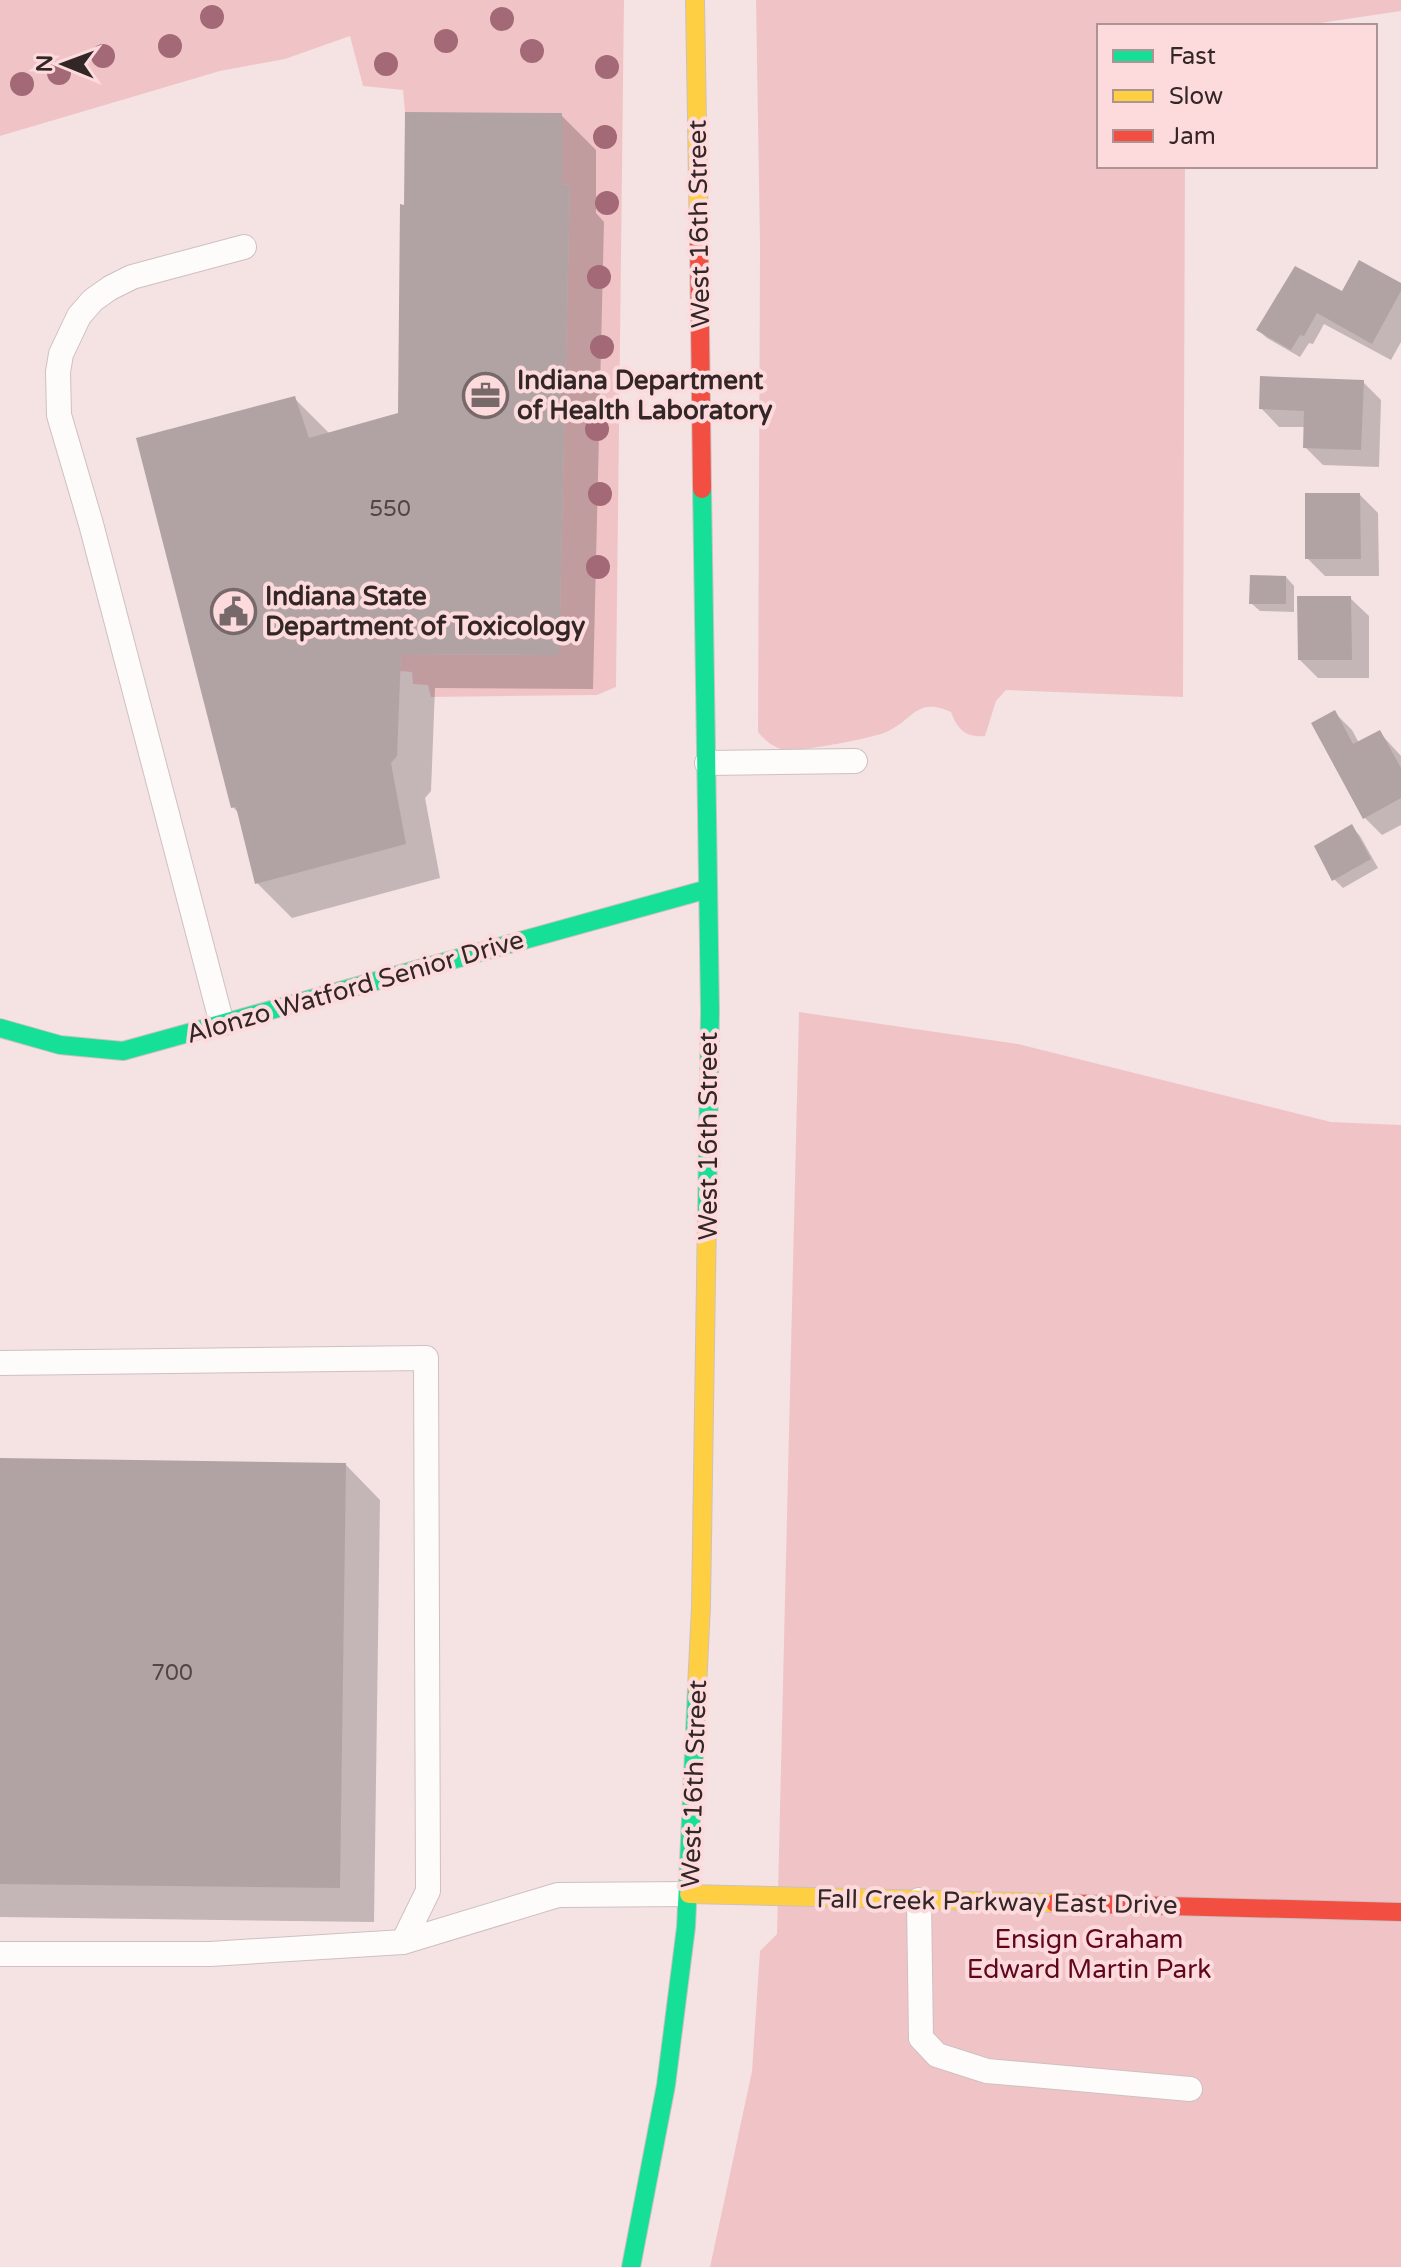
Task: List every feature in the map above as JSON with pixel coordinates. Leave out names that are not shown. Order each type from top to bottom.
[{"type":"main road","name":"West 16th Street","points":[[631,2267],[666,2085],[689,1894],[701,1606],[707,1336],[708,889],[695,0]]},
{"type":"main road","name":"Alonzo Watford Senior Drive","points":[[0,1028],[51,1044],[112,1051],[146,1046],[708,889]]},
{"type":"main road","name":"Fall Creek Parkway East Drive","points":[[689,1894],[1401,1912]]},
{"type":"lane","points":[[222,1024],[91,524],[59,415],[58,372],[61,354],[74,325],[93,300],[110,288],[132,277],[244,247]]},
{"type":"lane","points":[[707,763],[855,761]]},
{"type":"lane","points":[[0,1363],[426,1358],[428,1891],[403,1942]]},
{"type":"lane","points":[[0,1954],[210,1954],[403,1942],[558,1895],[689,1894]]},
{"type":"lane","points":[[919,1900],[921,2038],[937,2055],[987,2071],[1190,2089]]},
{"type":"green space","points":[[0,0],[624,0],[616,687],[597,695],[431,697],[428,685],[413,684],[412,672],[400,671],[401,654],[559,655],[570,185],[405,112],[403,90],[363,86],[350,36],[285,59],[220,71],[0,136]]},
{"type":"green space","points":[[756,0],[1401,0],[1401,11],[1313,24],[1097,24],[1097,168],[1185,168],[1183,697],[1006,690],[996,701],[985,736],[967,734],[959,728],[951,712],[930,707],[922,708],[879,735],[808,748],[780,749],[758,732],[760,246]]},
{"type":"green space","name":"Ensign Graham Edward Martin Park","points":[[799,1012],[1018,1044],[1331,1122],[1401,1125],[1401,2267],[710,2267],[752,2071],[760,1951],[777,1934]]},
{"type":"building","points":[[405,112],[562,113],[562,184],[570,185],[559,655],[401,654],[397,756],[391,763],[406,844],[255,884],[236,807],[231,808],[136,438],[295,396],[309,438],[398,413],[400,204],[404,205]]},
{"type":"building","points":[[1359,260],[1401,283],[1401,291],[1372,344],[1317,313],[1304,336],[1300,335],[1291,350],[1256,330],[1295,266],[1342,291]]},
{"type":"building","points":[[1260,376],[1364,380],[1361,450],[1303,448],[1304,411],[1259,409]]},
{"type":"building","points":[[1305,493],[1360,493],[1361,559],[1305,559]]},
{"type":"building","points":[[1250,575],[1286,576],[1286,604],[1249,604]]},
{"type":"building","points":[[1297,596],[1351,596],[1352,660],[1298,660]]},
{"type":"building","points":[[1335,710],[1353,744],[1380,730],[1401,768],[1401,798],[1363,819],[1311,723]]},
{"type":"building","points":[[1352,824],[1371,859],[1332,881],[1314,846]]},
{"type":"building","points":[[0,1458],[346,1463],[340,1888],[0,1884]]},
{"type":"traffic: fast","points":[[702,489],[710,1011],[707,1215]]},
{"type":"traffic: fast","points":[[0,1028],[60,1045],[123,1051],[708,889]]},
{"type":"traffic: fast","points":[[631,2267],[666,2085],[686,1927],[697,1688]]},
{"type":"traffic: slow","points":[[695,0],[699,243]]},
{"type":"traffic: slow","points":[[697,1688],[707,1215]]},
{"type":"traffic: slow","points":[[689,1894],[1055,1903]]},
{"type":"traffic: jam","points":[[699,243],[702,489]]},
{"type":"traffic: jam","points":[[1055,1903],[1401,1912]]},
{"type":"place","name":"Indiana Department of Health Laboratory","points":[[486,395]]},
{"type":"place","name":"Indiana State Department of Toxicology","points":[[234,611]]}]
